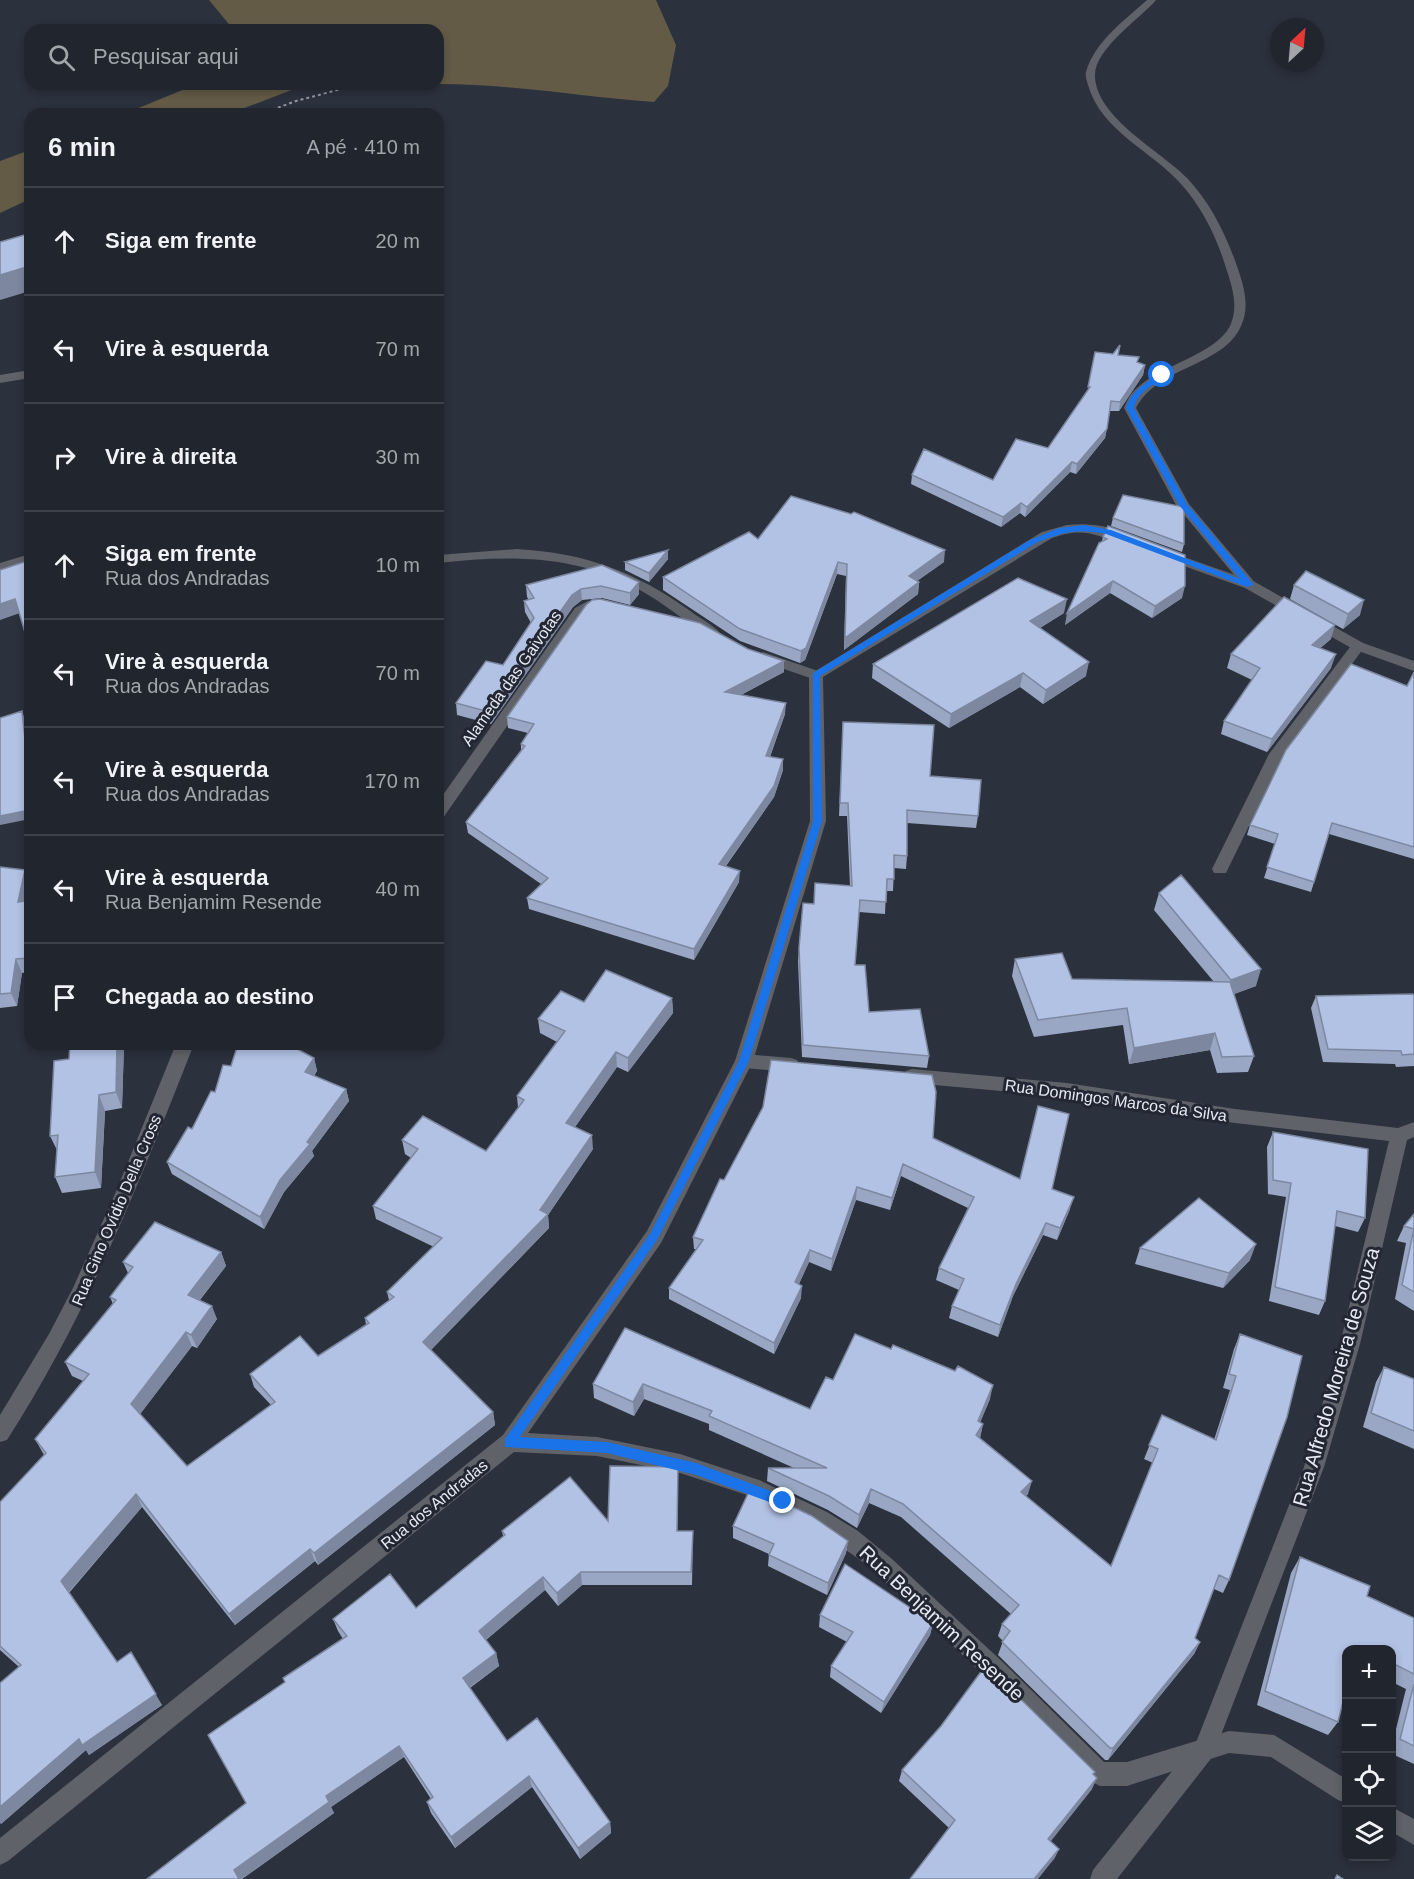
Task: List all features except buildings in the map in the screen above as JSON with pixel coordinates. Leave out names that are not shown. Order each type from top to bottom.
[{"type":"street","points":[[1152,0],[1101,48],[1090,75],[1100,104],[1144,148],[1184,182],[1204,211],[1226,249],[1240,308],[1238,320],[1231,333],[1202,354],[1151,382],[1133,398],[1130,408],[1183,505],[1250,585]]},
{"type":"street","points":[[0,379],[24,375]]},
{"type":"street","points":[[753,654],[816,675],[1041,537],[1071,528],[1084,527],[1108,532],[1250,585],[1358,646],[1414,666]]},
{"type":"street","points":[[444,559],[511,553],[571,557],[605,567],[679,608],[730,644]]},
{"type":"street","points":[[0,567],[24,560]]},
{"type":"street","name":"Alameda das Gaivotas","points":[[444,805],[580,611],[588,605],[601,604],[613,607]]},
{"type":"street","points":[[671,621],[706,629]]},
{"type":"street","points":[[1220,870],[1274,758],[1358,646]]},
{"type":"street","name":"Rua dos Andradas","points":[[0,1852],[510,1443],[654,1237],[744,1061],[818,821],[816,675]]},
{"type":"street","name":"Rua Gino Ovídio Della Cross","points":[[0,1433],[52,1351],[88,1280],[183,1050]]},
{"type":"street","points":[[744,1061],[813,1067]]},
{"type":"street","name":"Rua Domingos Marcos da Silva","points":[[894,1074],[1067,1090],[1235,1116],[1407,1132]]},
{"type":"street","name":"Rua Alfredo Moreira de Souza","points":[[1101,1879],[1205,1748],[1314,1467],[1407,1132]]},
{"type":"street","name":"Rua Benjamim Resende","points":[[510,1443],[607,1447],[657,1458],[740,1484],[783,1501],[814,1517],[847,1536],[878,1560],[1008,1682],[1079,1756],[1100,1774],[1127,1774],[1229,1742],[1274,1746],[1342,1789]]},
{"type":"street","points":[[1396,1822],[1414,1833]]},
{"type":"path","points":[[277,108],[337,90]]},
{"type":"shaded area","points":[[209,0],[656,0],[676,45],[668,86],[654,102],[492,86],[444,84],[444,24],[229,24]]},
{"type":"shaded area","points":[[182,90],[291,90],[245,108],[139,108]]},
{"type":"shaded area","points":[[24,152],[24,202],[0,213],[0,161]]},
{"type":"route","points":[[783,1501],[696,1469],[607,1447],[510,1443],[654,1237],[744,1061],[818,821],[816,675],[1033,541],[1071,528],[1084,527],[1108,532],[1250,585],[1183,505],[1130,408],[1133,398],[1140,390],[1162,375]]}]
